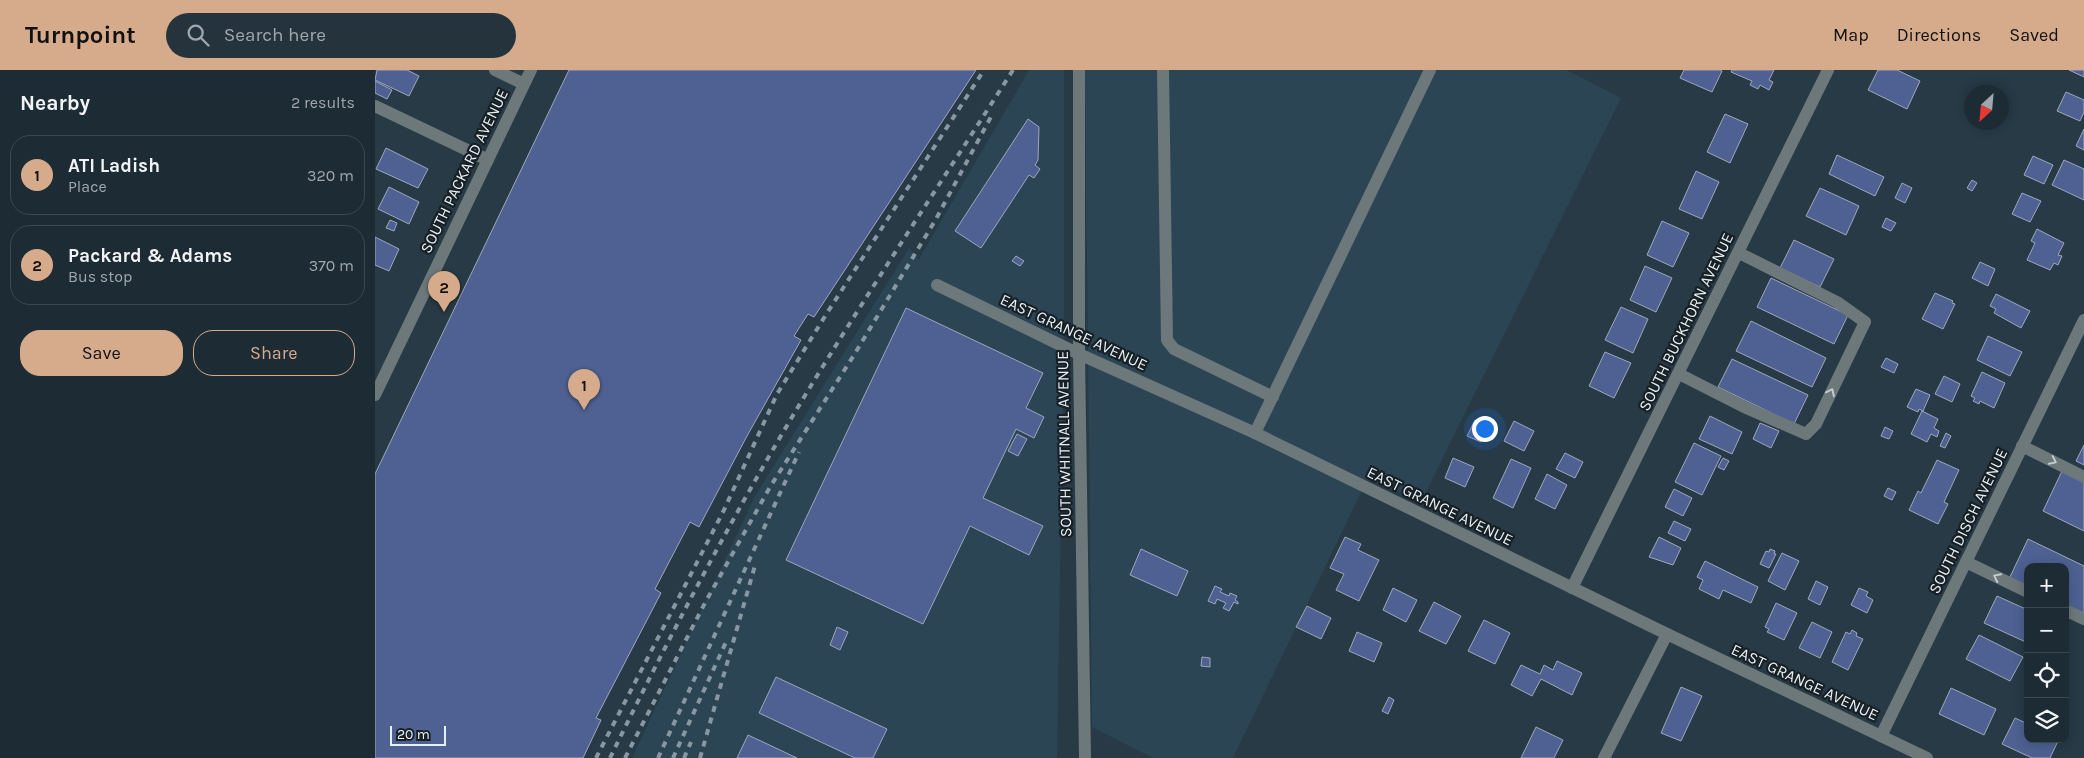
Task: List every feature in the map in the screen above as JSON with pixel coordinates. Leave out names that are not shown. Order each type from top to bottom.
[{"type":"street","points":[[495,70],[525,84]]},
{"type":"street","name":"SOUTH PACKARD AVENUE","points":[[376,391],[531,70]]},
{"type":"street","name":"SOUTH WHITNALL AVENUE","points":[[1079,70],[1079,354],[1085,758]]},
{"type":"street","points":[[1163,70],[1167,340],[1174,349],[1273,398]]},
{"type":"street","points":[[1255,433],[1430,70]]},
{"type":"street","name":"SOUTH BUCKHORN AVENUE","points":[[1572,588],[1828,70]]},
{"type":"street","points":[[375,106],[487,160]]},
{"type":"street","points":[[1679,374],[1744,407],[1806,434],[1816,424],[1865,322],[1837,302],[1739,253]]},
{"type":"street","name":"EAST GRANGE AVENUE","points":[[937,285],[1079,354],[1255,433],[1667,634],[1927,758]]},
{"type":"street","name":"SOUTH DISCH AVENUE","points":[[1881,736],[2084,320]]},
{"type":"street","points":[[2022,446],[2084,476]]},
{"type":"street","points":[[1966,562],[2024,590]]},
{"type":"street","points":[[2069,612],[2084,619]]},
{"type":"street","points":[[1604,758],[1667,634]]},
{"type":"shaded area","points":[[1029,70],[1064,70],[1064,329],[1057,758],[632,758],[755,496],[909,248],[919,259]]},
{"type":"shaded area","points":[[1085,70],[1566,70],[1621,98],[1421,502],[1368,478],[1233,758],[1153,758],[1092,727]]},
{"type":"building","points":[[377,70],[407,70],[419,76],[409,96],[375,80]]},
{"type":"building","points":[[569,70],[976,70],[814,317],[808,314],[794,336],[801,340],[699,527],[690,522],[655,589],[661,593],[596,718],[601,720],[583,758],[375,758],[375,474]]},
{"type":"building","points":[[1684,70],[1722,71],[1712,92],[1680,78]]},
{"type":"building","points":[[1732,70],[1774,70],[1769,80],[1773,82],[1769,90],[1760,85],[1758,89],[1750,85],[1752,81],[1731,72]]},
{"type":"building","points":[[1878,70],[1897,70],[1920,81],[1907,109],[1868,90]]},
{"type":"building","points":[[2069,70],[2084,70],[2084,77]]},
{"type":"building","points":[[375,81],[392,90],[387,99],[375,93]]},
{"type":"building","points":[[2066,92],[2084,100],[2084,112],[2080,121],[2057,111]]},
{"type":"building","points":[[1725,114],[1748,124],[1730,163],[1707,152]]},
{"type":"building","points":[[1028,119],[1039,127],[1038,160],[1035,165],[1040,169],[1034,178],[1029,175],[981,248],[955,231]]},
{"type":"building","points":[[2084,129],[2084,150],[2076,146]]},
{"type":"building","points":[[386,148],[428,169],[418,188],[376,169]]},
{"type":"building","points":[[1837,155],[1884,177],[1875,196],[1829,174]]},
{"type":"building","points":[[2033,156],[2053,165],[2044,184],[2024,175]]},
{"type":"building","points":[[2064,160],[2084,169],[2084,200],[2052,185]]},
{"type":"building","points":[[1696,171],[1719,182],[1702,219],[1679,209]]},
{"type":"building","points":[[1972,180],[1977,183],[1972,191],[1967,188]]},
{"type":"building","points":[[1902,183],[1912,188],[1905,203],[1895,198]]},
{"type":"building","points":[[389,187],[419,202],[409,224],[378,209]]},
{"type":"building","points":[[1820,188],[1859,206],[1846,235],[1806,216]]},
{"type":"building","points":[[2022,193],[2041,201],[2030,222],[2012,214]]},
{"type":"building","points":[[1886,218],[1896,223],[1891,231],[1882,227]]},
{"type":"building","points":[[390,220],[397,223],[394,231],[386,228]]},
{"type":"building","points":[[1662,221],[1689,233],[1673,267],[1647,255]]},
{"type":"building","points":[[2037,229],[2064,243],[2058,255],[2062,256],[2058,265],[2054,263],[2050,270],[2027,260],[2035,243],[2031,241]]},
{"type":"building","points":[[375,237],[399,249],[389,271],[375,265]]},
{"type":"building","points":[[1794,240],[1834,259],[1820,287],[1780,268]]},
{"type":"building","points":[[1016,256],[1024,261],[1020,266],[1012,261]]},
{"type":"building","points":[[1980,262],[1995,269],[1988,286],[1972,278]]},
{"type":"building","points":[[1645,266],[1672,278],[1656,312],[1630,300]]},
{"type":"building","points":[[1771,278],[1848,315],[1834,344],[1757,307]]},
{"type":"building","points":[[1935,293],[1953,301],[1952,303],[1955,304],[1943,329],[1922,319]]},
{"type":"building","points":[[1996,294],[2030,311],[2021,328],[1994,313],[1996,309],[1990,306]]},
{"type":"building","points":[[1621,307],[1648,319],[1633,353],[1605,340]]},
{"type":"building","points":[[906,308],[1043,373],[1026,408],[1044,417],[1034,438],[1016,429],[983,498],[1043,526],[1029,555],[970,526],[923,624],[786,560]]},
{"type":"building","points":[[1751,321],[1826,358],[1812,387],[1736,351]]},
{"type":"building","points":[[1988,336],[2022,352],[2010,376],[1977,360]]},
{"type":"building","points":[[1605,352],[1631,363],[1614,398],[1589,386]]},
{"type":"building","points":[[1886,358],[1898,364],[1894,373],[1881,367]]},
{"type":"building","points":[[1732,359],[1808,395],[1794,424],[1718,387]]},
{"type":"building","points":[[1982,372],[2005,383],[1994,408],[1980,401],[1979,404],[1973,401],[1975,398],[1971,396]]},
{"type":"building","points":[[1944,376],[1960,384],[1952,402],[1935,394]]},
{"type":"building","points":[[1916,389],[1930,395],[1923,411],[1919,409],[1918,412],[1907,407]]},
{"type":"building","points":[[1922,411],[1938,419],[1934,428],[1939,431],[1937,437],[1931,434],[1927,442],[1911,434]]},
{"type":"building","points":[[1710,416],[1742,432],[1732,454],[1699,439]]},
{"type":"building","points":[[1475,420],[1488,427],[1481,442],[1467,436]]},
{"type":"building","points":[[1514,421],[1534,431],[1524,451],[1504,441]]},
{"type":"building","points":[[1760,423],[1779,431],[1771,448],[1753,439]]},
{"type":"building","points":[[1885,427],[1893,431],[1889,439],[1881,436]]},
{"type":"building","points":[[1946,433],[1951,436],[1945,448],[1940,446]]},
{"type":"building","points":[[1017,434],[1027,439],[1018,456],[1008,451]]},
{"type":"building","points":[[1694,443],[1721,456],[1702,495],[1675,482]]},
{"type":"building","points":[[2084,445],[2084,465],[2076,461]]},
{"type":"building","points":[[1565,453],[1583,462],[1575,478],[1556,469]]},
{"type":"building","points":[[1453,458],[1474,467],[1465,487],[1445,478]]},
{"type":"building","points":[[1723,458],[1729,461],[1724,470],[1718,467]]},
{"type":"building","points":[[1511,459],[1531,468],[1513,508],[1493,498]]},
{"type":"building","points":[[1937,460],[1959,470],[1944,502],[1948,504],[1938,524],[1909,510],[1918,491],[1921,493]]},
{"type":"building","points":[[2062,471],[2084,482],[2084,531],[2043,511]]},
{"type":"building","points":[[1547,474],[1567,485],[1555,509],[1535,499]]},
{"type":"building","points":[[1888,488],[1896,492],[1892,500],[1884,496]]},
{"type":"building","points":[[1674,489],[1692,498],[1683,516],[1665,507]]},
{"type":"building","points":[[1674,521],[1691,529],[1685,541],[1668,533]]},
{"type":"building","points":[[1345,537],[1361,544],[1358,550],[1379,560],[1359,601],[1336,590],[1344,574],[1330,568]]},
{"type":"building","points":[[1659,537],[1681,548],[1673,565],[1649,557]]},
{"type":"building","points":[[2028,539],[2084,566],[2084,613],[2069,607],[2069,563],[2024,563],[2024,586],[2009,579]]},
{"type":"building","points":[[1141,549],[1188,571],[1177,596],[1130,575]]},
{"type":"building","points":[[1770,549],[1775,551],[1774,554],[1776,554],[1769,568],[1760,564],[1766,551],[1769,552]]},
{"type":"building","points":[[1782,553],[1799,561],[1785,590],[1768,581]]},
{"type":"building","points":[[1705,561],[1758,587],[1751,603],[1723,590],[1719,599],[1699,589],[1703,580],[1697,577]]},
{"type":"building","points":[[1816,581],[1828,587],[1820,605],[1808,599]]},
{"type":"building","points":[[1215,586],[1222,589],[1220,592],[1229,596],[1230,593],[1237,596],[1235,600],[1238,604],[1234,602],[1229,611],[1223,608],[1226,603],[1217,599],[1215,604],[1208,601]]},
{"type":"building","points":[[1393,588],[1417,600],[1406,622],[1383,610]]},
{"type":"building","points":[[1859,588],[1868,592],[1866,596],[1873,600],[1867,613],[1851,605]]},
{"type":"building","points":[[1997,596],[2024,608],[2024,641],[1984,623]]},
{"type":"building","points":[[1434,602],[1461,616],[1446,644],[1419,631]]},
{"type":"building","points":[[1776,603],[1797,613],[1784,640],[1767,632],[1769,629],[1765,627]]},
{"type":"building","points":[[1307,606],[1331,618],[1321,639],[1296,627]]},
{"type":"building","points":[[1484,620],[1510,633],[1495,664],[1468,651]]},
{"type":"building","points":[[1812,622],[1832,632],[1820,658],[1799,648]]},
{"type":"building","points":[[837,627],[848,632],[840,650],[830,645]]},
{"type":"building","points":[[1852,630],[1857,633],[1856,636],[1863,639],[1848,670],[1832,662],[1846,632],[1850,634]]},
{"type":"building","points":[[1357,632],[1382,643],[1374,662],[1349,651]]},
{"type":"building","points":[[1979,635],[2023,657],[2010,681],[1966,659]]},
{"type":"building","points":[[1202,657],[1210,658],[1210,667],[1201,666]]},
{"type":"building","points":[[1557,661],[1582,673],[1572,695],[1541,679],[1532,696],[1511,685],[1521,665],[1540,674],[1544,665],[1553,670]]},
{"type":"building","points":[[776,677],[887,729],[873,758],[855,758],[759,713]]},
{"type":"building","points":[[1681,687],[1702,696],[1681,741],[1661,733]]},
{"type":"building","points":[[1951,688],[1996,709],[1984,735],[1939,714]]},
{"type":"building","points":[[1389,697],[1394,700],[1388,714],[1382,711]]},
{"type":"building","points":[[2015,718],[2024,722],[2024,743],[2057,743],[2050,758],[2032,758],[2002,744]]},
{"type":"building","points":[[1536,727],[1563,740],[1554,758],[1521,758]]},
{"type":"building","points":[[748,735],[797,758],[737,758]]},
{"type":"railway","points":[[596,758],[724,510],[777,394],[984,70]]},
{"type":"railway","points":[[610,758],[657,663],[758,476],[861,305],[1013,70]]},
{"type":"railway","points":[[625,758],[706,601],[770,487],[854,355],[936,219],[993,113]]},
{"type":"railway","points":[[658,758],[799,452]]},
{"type":"railway","points":[[700,758],[756,562]]},
{"type":"railway","points":[[673,758],[726,642]]},
{"type":"railway","points":[[684,758],[691,742]]},
{"type":"place","name":"Packard & Adams","points":[[444,312]]},
{"type":"place","name":"ATI Ladish","points":[[584,410]]}]
